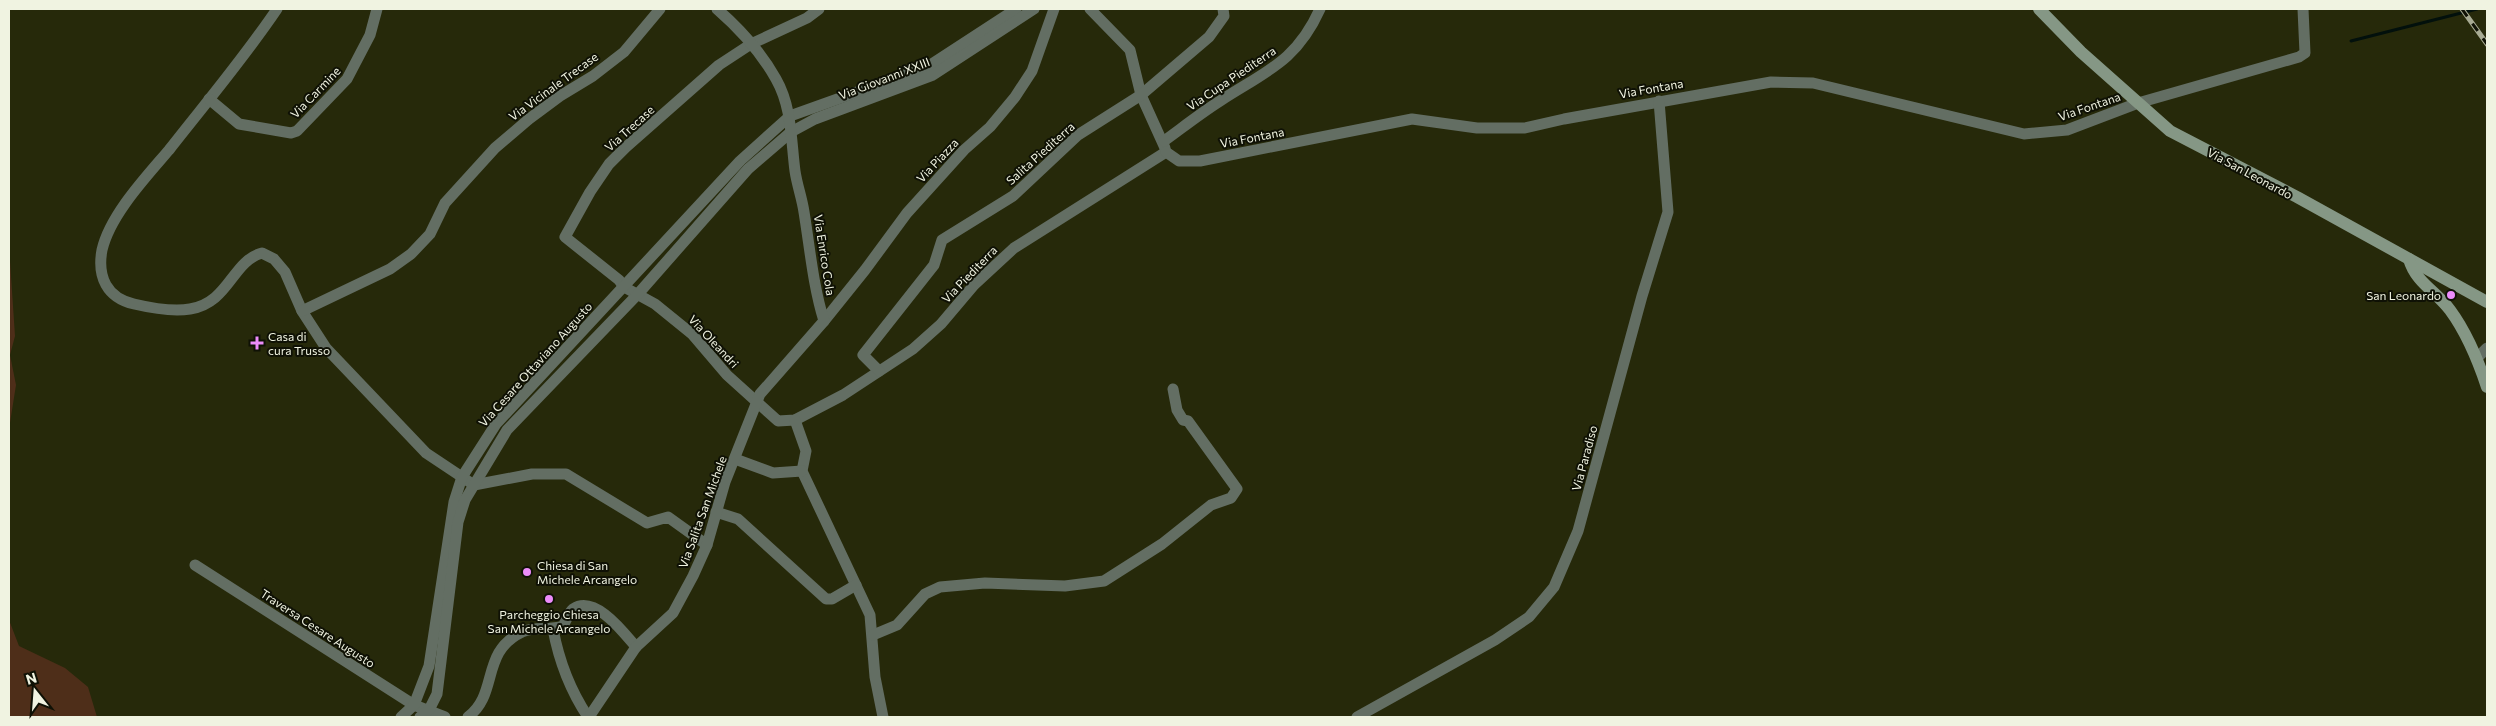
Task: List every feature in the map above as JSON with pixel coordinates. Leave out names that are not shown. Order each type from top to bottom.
[{"type":"main road","name":"Via San Leonardo","points":[[2038,9],[2082,52],[2170,131],[2487,302]]},
{"type":"main road","points":[[2409,259],[2412,272],[2449,309],[2477,358],[2487,387]]},
{"type":"street","points":[[277,9],[209,100],[135,192],[113,224],[102,250],[101,273],[108,289],[120,301],[149,307],[190,309],[206,304],[222,293],[246,261],[252,256],[262,253],[274,259],[285,272],[302,311],[326,348],[426,453],[474,485],[532,474],[566,474],[647,523],[668,517],[707,545]]},
{"type":"street","name":"Via Carmine","points":[[209,100],[239,124],[247,127],[291,133],[297,131],[348,79],[370,35],[376,9]]},
{"type":"street","name":"Via Vicinale Trecase","points":[[302,311],[390,269],[411,254],[430,234],[445,203],[495,148],[529,119],[560,96],[593,76],[624,52],[660,9]]},
{"type":"street","name":"Via Enrico Cola","points":[[717,9],[736,25],[776,79],[790,116],[795,173],[804,212],[808,253],[824,321]]},
{"type":"street","name":"Via Trecase","points":[[624,287],[619,280],[565,237],[604,171],[626,147],[719,66],[751,44],[807,18],[819,9]]},
{"type":"street","name":"Via Giovanni XXIII","points":[[790,116],[927,67],[1016,9]]},
{"type":"street","name":"Via Giovanni XXIII","points":[[791,132],[815,119],[933,75],[1034,9]]},
{"type":"street","name":"Via Piazza","points":[[824,321],[865,270],[907,212],[964,150],[990,127],[1015,97],[1032,71],[1054,9]]},
{"type":"street","points":[[1090,9],[1130,50],[1141,95],[1165,146]]},
{"type":"street","points":[[1141,95],[1209,37],[1224,16],[1223,9]]},
{"type":"street","name":"Via Fontana","points":[[1165,146],[1179,161],[1200,161],[1412,119],[1477,128],[1525,128],[1659,101],[1772,82],[1813,83],[2024,134],[2067,130],[2138,102],[2299,57],[2305,53],[2304,9]]},
{"type":"street","name":"Via Cupa Piediterra","points":[[1165,146],[1222,100],[1281,63],[1300,45],[1321,10]]},
{"type":"street","name":"Salita Piediterra","points":[[879,371],[863,356],[934,265],[942,240],[1013,196],[1078,135],[1141,95]]},
{"type":"street","name":"Via Paradiso","points":[[1356,717],[1495,640],[1529,617],[1554,587],[1578,532],[1640,305],[1668,212],[1659,101]]},
{"type":"street","name":"Via Cesare Ottaviano Augusto","points":[[401,717],[414,705],[429,666],[439,614],[450,520],[462,477],[496,424],[740,161],[790,116]]},
{"type":"street","name":"Via Cesare Ottaviano Augusto","points":[[425,714],[437,694],[448,618],[458,522],[465,500],[507,430],[638,294],[748,169],[791,132]]},
{"type":"street","name":"Via Piediterra","points":[[795,420],[843,395],[913,349],[941,324],[974,285],[1014,248],[1165,146]]},
{"type":"street","name":"Via Oleandri","points":[[624,287],[656,304],[692,334],[727,375],[778,421],[795,420]]},
{"type":"street","points":[[756,403],[760,394],[824,321]]},
{"type":"street","points":[[2477,358],[2487,348]]},
{"type":"street","points":[[873,635],[897,625],[925,594],[940,587],[985,583],[1065,586],[1104,580],[1162,544],[1211,505],[1231,498],[1236,489],[1188,421],[1183,420],[1176,410],[1173,389]]},
{"type":"street","name":"Via Salita San Michele","points":[[588,717],[636,647],[673,613],[693,576],[707,545],[716,512],[756,403]]},
{"type":"street","points":[[795,420],[806,451],[802,470],[870,615],[875,677],[882,717]]},
{"type":"street","points":[[735,459],[773,473],[802,470]]},
{"type":"street","points":[[716,512],[738,519],[826,599],[832,599],[856,585]]},
{"type":"street","name":"Traversa Cesare Augusto","points":[[195,565],[414,705],[425,714],[445,717]]},
{"type":"street","points":[[468,717],[476,712],[482,701],[494,660],[503,646],[523,632],[537,627],[553,629],[563,626],[572,610],[581,606],[591,607],[604,614],[636,647]]},
{"type":"street","points":[[553,629],[557,649],[573,695],[588,717]]},
{"type":"shaded area","points":[[9,246],[15,336],[10,355],[16,385],[9,429]]},
{"type":"shaded area","points":[[9,620],[19,646],[65,668],[88,687],[97,717],[9,717]]},
{"type":"waterway","points":[[2351,41],[2477,9]]},
{"type":"railway","points":[[2462,9],[2487,44]]},
{"type":"place","name":"San Leonardo","points":[[2451,295]]},
{"type":"place","name":"Casa di cura Trusso","points":[[257,343]]},
{"type":"place","name":"Chiesa di San Michele Arcangelo","points":[[527,572]]},
{"type":"place","name":"Parcheggio Chiesa San Michele Arcangelo","points":[[549,599]]}]
